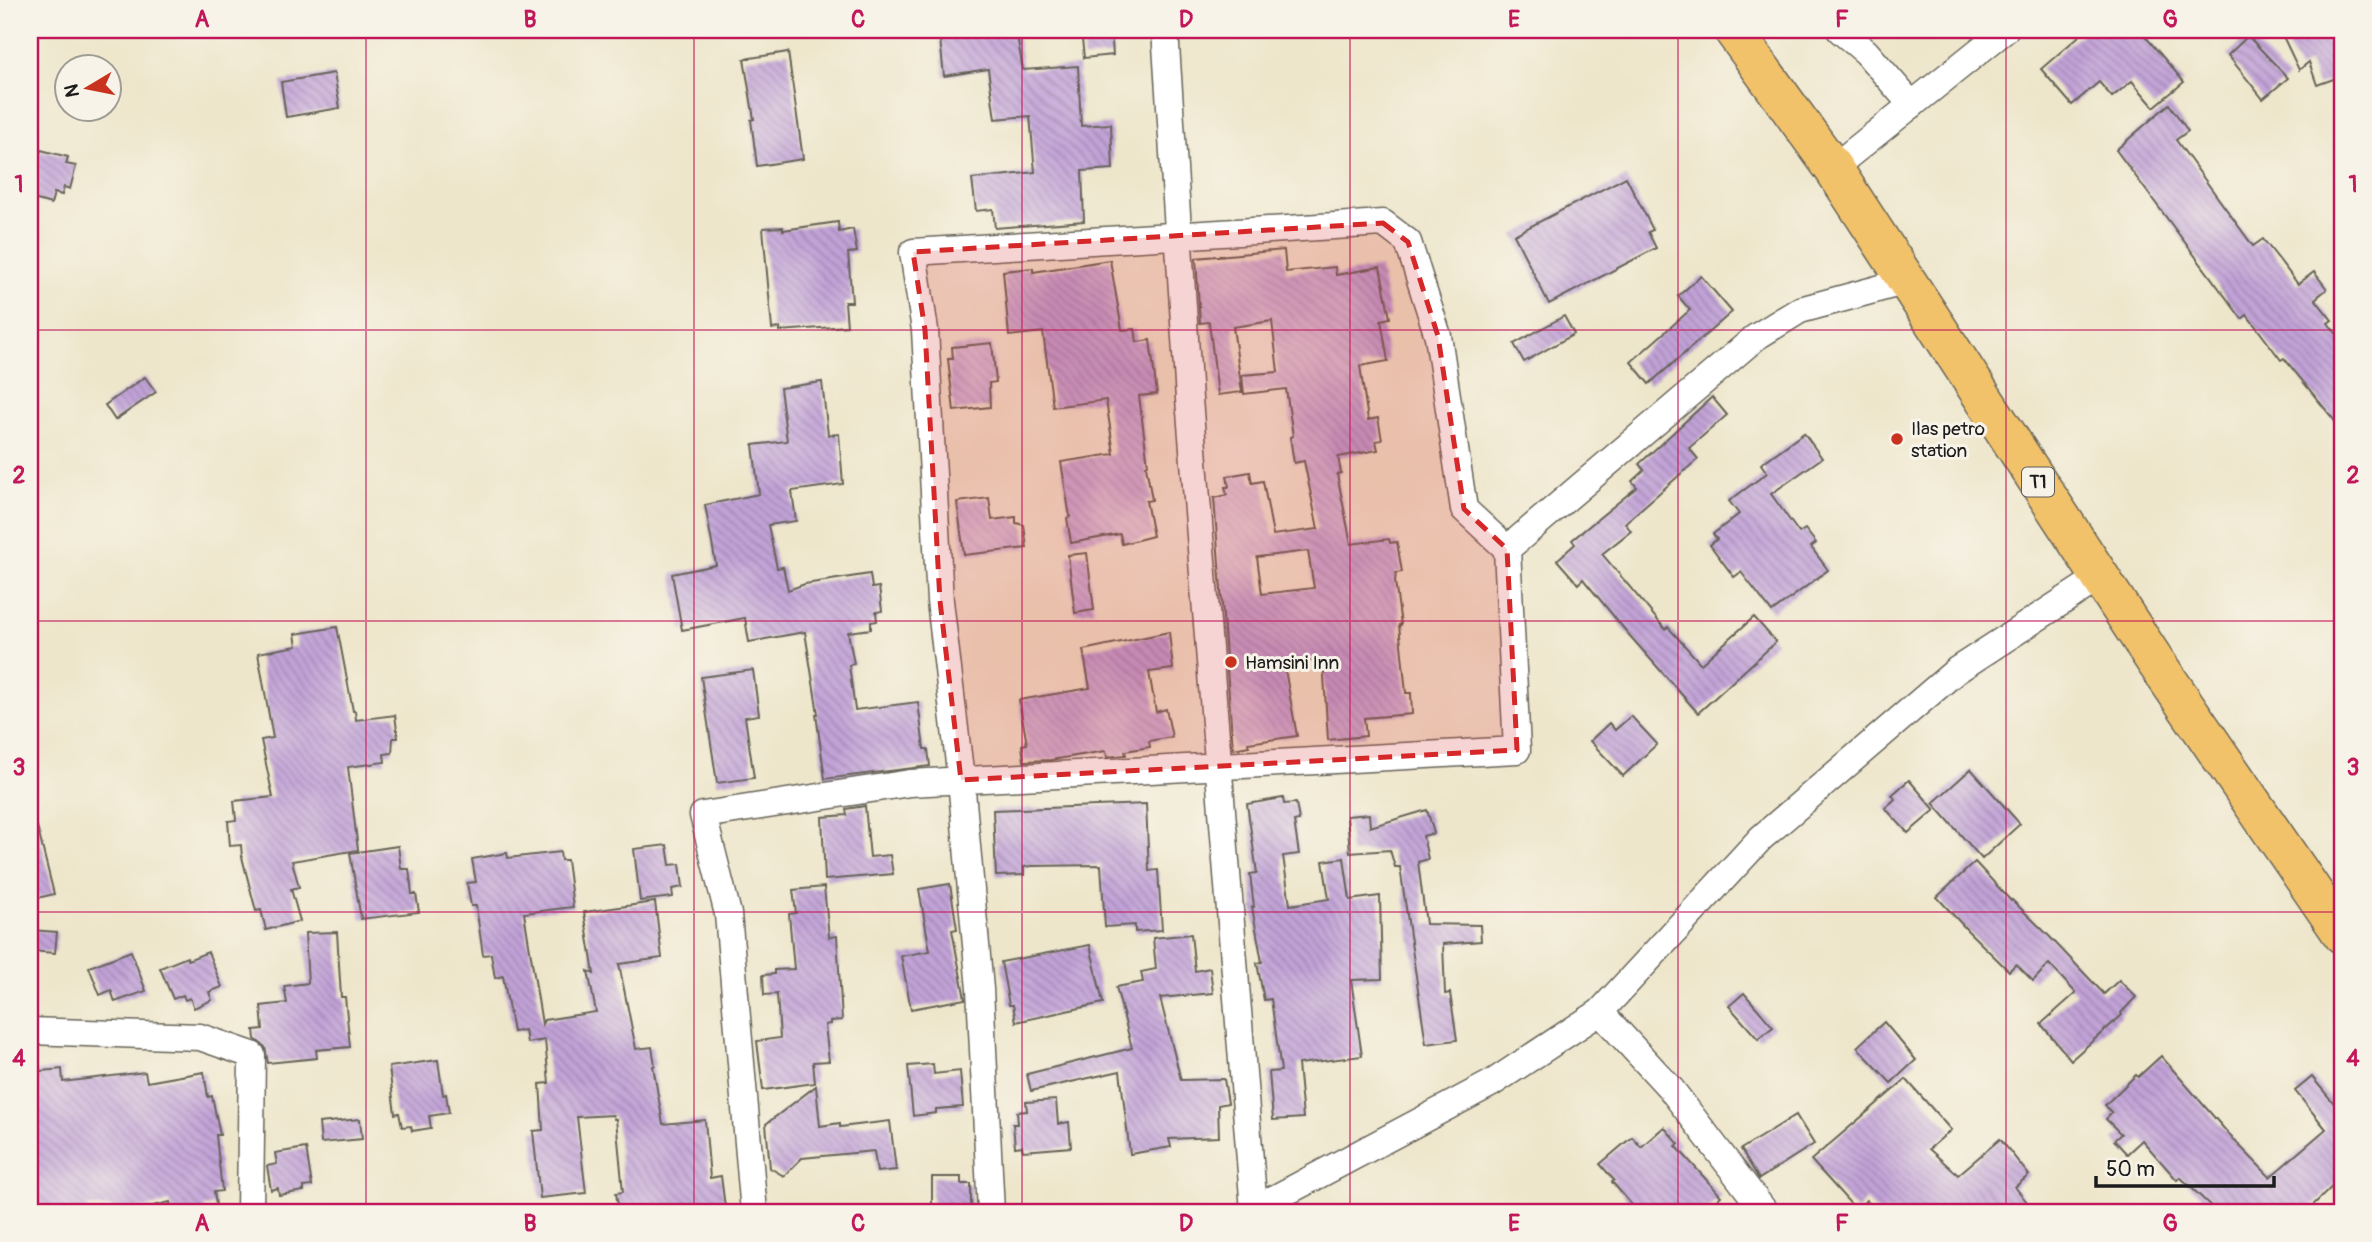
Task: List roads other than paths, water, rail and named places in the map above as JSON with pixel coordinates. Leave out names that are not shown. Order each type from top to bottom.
[{"type":"highway","name":"T1","points":[[1733,30],[1833,168],[2155,661],[2342,934]]},
{"type":"street","points":[[1165,30],[1189,399],[1251,1211],[1492,1083],[1600,1013],[1761,838],[1957,670],[2100,577]]},
{"type":"street","points":[[1840,30],[1866,52],[1912,105]]},
{"type":"street","points":[[1833,168],[2005,30]]},
{"type":"street","points":[[754,1212],[728,914],[703,815],[910,783],[961,780],[1517,750],[1507,549],[1464,509],[1438,336],[1408,242],[1383,223],[913,252],[925,330],[940,601],[961,780],[980,989],[991,1212]]},
{"type":"street","points":[[1507,549],[1755,337],[1800,310],[1907,281]]},
{"type":"street","points":[[1600,1013],[1671,1089],[1765,1212]]},
{"type":"street","points":[[30,1031],[200,1037],[252,1055],[250,1212]]},
{"type":"place","name":"Ilas petro station","points":[[1897,439]]},
{"type":"place","name":"Hamsini Inn","points":[[1231,662]]}]
